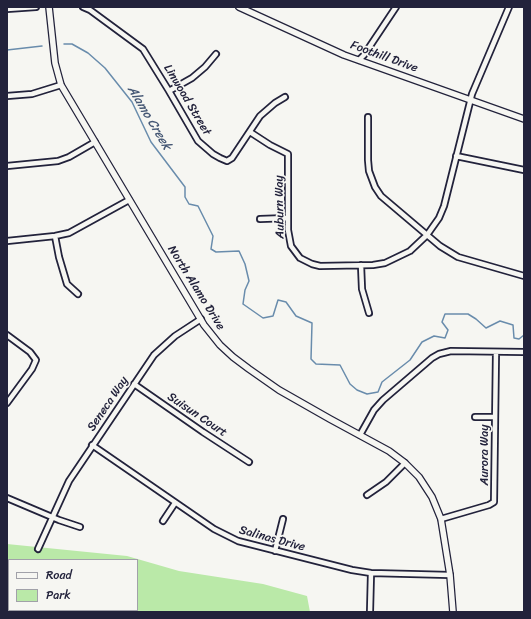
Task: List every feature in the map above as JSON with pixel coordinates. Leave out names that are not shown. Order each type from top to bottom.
[{"type":"street","points":[[7,9],[36,7]]},
{"type":"street","name":"North Alamo Drive","points":[[49,7],[55,63],[61,85],[201,319],[220,345],[233,357],[279,390],[330,420],[389,451],[405,463],[426,487],[441,518],[450,575],[453,612]]},
{"type":"street","name":"Linwood Street","points":[[83,7],[90,10],[143,49],[169,90],[198,141],[220,158],[227,161],[232,158],[260,116],[274,103],[285,97]]},
{"type":"street","name":"Foothill Drive","points":[[239,7],[359,60],[524,119]]},
{"type":"street","points":[[359,60],[396,7]]},
{"type":"street","name":"Auburn Way","points":[[250,132],[270,145],[288,154],[288,230],[291,246],[300,258],[306,262],[320,266],[361,265],[385,263],[410,251],[427,236],[440,218],[471,99],[509,7]]},
{"type":"street","points":[[169,90],[192,78],[216,54]]},
{"type":"street","points":[[7,96],[32,94],[61,85]]},
{"type":"street","points":[[368,117],[369,171],[375,187],[389,203],[427,236],[458,258],[524,276]]},
{"type":"street","points":[[7,166],[58,161],[69,157],[95,142]]},
{"type":"street","points":[[456,156],[524,170]]},
{"type":"street","points":[[7,241],[56,236],[69,233],[129,200]]},
{"type":"street","points":[[260,218],[288,218]]},
{"type":"street","points":[[56,236],[60,263],[67,284],[78,294]]},
{"type":"street","points":[[361,265],[362,289],[369,313]]},
{"type":"street","name":"Seneca Way","points":[[38,549],[51,517],[69,481],[154,355],[163,346],[201,319]]},
{"type":"street","points":[[7,335],[30,352],[36,360],[32,369],[7,403]]},
{"type":"street","points":[[360,435],[374,410],[383,400],[432,358],[439,354],[451,351],[524,352]]},
{"type":"street","name":"Aurora Way","points":[[441,518],[489,505],[494,502],[496,352]]},
{"type":"street","name":"Suisun Court","points":[[134,384],[249,462]]},
{"type":"street","points":[[475,418],[495,417]]},
{"type":"street","name":"Salinas Drive","points":[[92,445],[175,502],[229,537],[238,541],[352,570],[371,573],[450,575]]},
{"type":"street","points":[[367,495],[386,482],[405,463]]},
{"type":"street","points":[[7,498],[51,517],[80,527]]},
{"type":"street","points":[[163,521],[175,502]]},
{"type":"street","points":[[275,551],[283,519]]},
{"type":"street","points":[[370,612],[371,573]]},
{"type":"green space","points":[[7,544],[127,556],[137,559],[8,559],[8,611],[138,611],[138,559],[179,571],[263,584],[307,596],[310,612],[7,612]]},
{"type":"waterway","name":"Alamo Creek","points":[[64,44],[72,44],[88,53],[105,68],[132,102],[151,142],[185,187],[185,197],[189,204],[198,206],[213,236],[211,249],[216,252],[239,251],[245,264],[249,281],[245,290],[243,304],[263,318],[273,316],[278,300],[286,302],[296,316],[312,323],[311,359],[316,364],[340,365],[350,384],[357,390],[367,394],[378,392],[382,382],[410,360],[422,342],[434,336],[445,338],[448,330],[442,322],[445,314],[468,314],[486,328],[500,321],[513,325],[514,338],[519,339],[524,335]]},
{"type":"waterway","name":"Alamo Creek","points":[[7,50],[42,46]]}]
